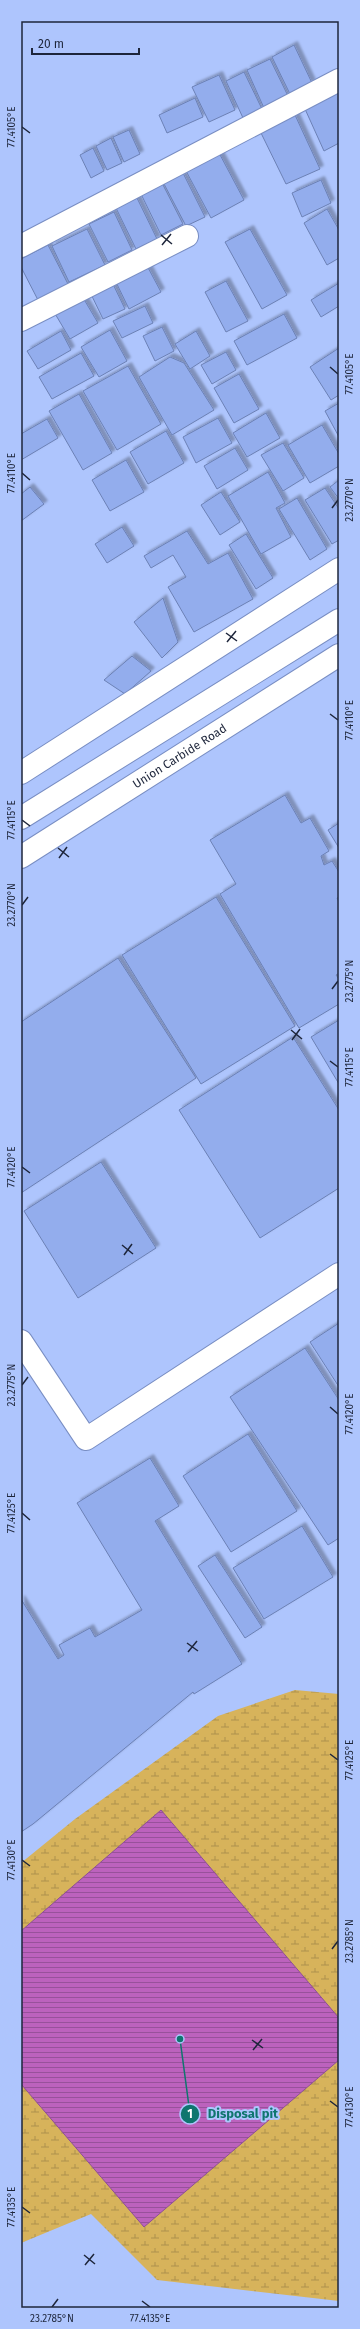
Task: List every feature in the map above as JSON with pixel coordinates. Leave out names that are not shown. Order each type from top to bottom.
[{"type":"street","points":[[21,246],[339,80]]},
{"type":"street","points":[[21,320],[187,236]]},
{"type":"street","points":[[21,773],[339,569]]},
{"type":"street","points":[[21,818],[339,620]]},
{"type":"street","name":"Union Carbide Road","points":[[21,857],[339,655]]},
{"type":"street","points":[[21,1341],[86,1439],[339,1274]]},
{"type":"green space","points":[[295,1690],[339,1694],[339,2301],[157,2280],[91,2214],[21,2243],[21,1863],[75,1819],[218,1716]]},
{"type":"shaded area","points":[[161,1810],[339,2018],[339,2060],[144,2227],[21,2084],[21,1931]]},
{"type":"building","points":[[294,45],[312,83],[290,94],[272,57]]},
{"type":"building","points":[[270,59],[288,96],[264,108],[247,70]]},
{"type":"building","points":[[244,72],[262,109],[243,118],[226,81]]},
{"type":"building","points":[[219,75],[235,110],[209,122],[192,87]]},
{"type":"building","points":[[339,92],[339,143],[324,151],[305,109]]},
{"type":"building","points":[[195,98],[203,117],[167,133],[159,115]]},
{"type":"building","points":[[295,115],[320,169],[286,184],[260,131]]},
{"type":"building","points":[[129,130],[140,154],[124,162],[113,137]]},
{"type":"building","points":[[111,138],[122,163],[107,170],[96,146]]},
{"type":"building","points":[[93,148],[104,171],[91,178],[80,155]]},
{"type":"building","points":[[218,151],[244,200],[211,218],[185,169]]},
{"type":"building","points":[[183,173],[205,217],[186,226],[163,182]]},
{"type":"building","points":[[321,180],[331,203],[302,217],[292,193]]},
{"type":"building","points":[[161,181],[183,224],[161,235],[140,192]]},
{"type":"building","points":[[137,198],[157,239],[136,249],[116,208]]},
{"type":"building","points":[[327,209],[339,230],[339,258],[327,265],[304,223]]},
{"type":"building","points":[[114,212],[132,250],[108,262],[89,224]]},
{"type":"building","points":[[87,229],[105,265],[69,282],[52,246]]},
{"type":"building","points":[[250,229],[287,295],[262,309],[225,242]]},
{"type":"building","points":[[48,245],[69,286],[39,302],[21,267],[21,259]]},
{"type":"building","points":[[145,262],[161,292],[129,309],[114,278]]},
{"type":"building","points":[[111,280],[125,309],[103,319],[89,290]]},
{"type":"building","points":[[226,281],[248,321],[226,332],[205,292]]},
{"type":"building","points":[[339,283],[339,306],[321,317],[311,300]]},
{"type":"building","points":[[82,296],[98,323],[70,339],[54,312]]},
{"type":"building","points":[[145,306],[153,323],[122,338],[113,321]]},
{"type":"building","points":[[284,314],[297,338],[247,365],[234,341]]},
{"type":"building","points":[[162,327],[174,351],[155,361],[143,336]]},
{"type":"building","points":[[110,330],[127,361],[99,377],[81,347]]},
{"type":"building","points":[[61,331],[71,350],[38,369],[27,351]]},
{"type":"building","points":[[196,331],[210,356],[190,369],[175,344]]},
{"type":"building","points":[[339,348],[339,395],[331,400],[310,367]]},
{"type":"building","points":[[226,352],[236,370],[212,384],[201,365]]},
{"type":"building","points":[[81,353],[94,376],[52,399],[39,377]]},
{"type":"building","points":[[170,357],[184,363],[214,410],[172,435],[139,377]]},
{"type":"building","points":[[128,366],[161,424],[117,450],[83,391]]},
{"type":"building","points":[[239,374],[259,409],[234,423],[214,388]]},
{"type":"building","points":[[79,394],[112,453],[83,470],[49,411]]},
{"type":"building","points":[[339,403],[339,437],[325,411]]},
{"type":"building","points":[[266,413],[280,438],[247,457],[233,433]]},
{"type":"building","points":[[218,418],[232,443],[196,463],[183,437]]},
{"type":"building","points":[[47,419],[58,438],[21,460],[21,434]]},
{"type":"building","points":[[322,425],[339,454],[339,466],[310,483],[288,445]]},
{"type":"building","points":[[166,431],[184,463],[148,484],[130,452]]},
{"type":"building","points":[[283,443],[304,478],[283,491],[261,455]]},
{"type":"building","points":[[235,448],[248,470],[217,489],[204,466]]},
{"type":"building","points":[[126,460],[144,492],[110,511],[92,480]]},
{"type":"building","points":[[268,472],[285,503],[276,508],[291,537],[261,554],[228,496]]},
{"type":"building","points":[[339,480],[339,499],[330,487]]},
{"type":"building","points":[[30,487],[44,504],[21,521],[21,494]]},
{"type":"building","points":[[325,488],[339,509],[339,540],[332,544],[305,500]]},
{"type":"building","points":[[221,492],[240,522],[220,535],[201,505]]},
{"type":"building","points":[[297,498],[327,549],[310,560],[279,509]]},
{"type":"building","points":[[122,527],[134,546],[107,563],[95,544]]},
{"type":"building","points":[[187,531],[208,564],[228,553],[253,599],[194,632],[168,587],[186,577],[173,555],[151,568],[144,556]]},
{"type":"building","points":[[246,534],[273,578],[256,589],[229,545]]},
{"type":"building","points":[[163,598],[178,642],[162,658],[134,622]]},
{"type":"building","points":[[132,656],[151,671],[125,694],[104,680]]},
{"type":"building","points":[[285,795],[301,823],[310,818],[329,851],[321,856],[324,865],[332,861],[339,872],[339,897],[337,898],[339,902],[339,973],[336,975],[339,979],[339,1004],[299,1028],[220,894],[236,884],[210,840]]},
{"type":"building","points":[[339,823],[339,848],[328,830]]},
{"type":"building","points":[[216,897],[295,1026],[201,1084],[122,955]]},
{"type":"building","points":[[118,958],[196,1078],[21,1193],[21,1022]]},
{"type":"building","points":[[339,1020],[339,1084],[311,1037]]},
{"type":"building","points":[[293,1037],[339,1110],[339,1188],[260,1238],[179,1110]]},
{"type":"building","points":[[101,1162],[156,1248],[78,1298],[24,1211]]},
{"type":"building","points":[[339,1323],[339,1387],[310,1342]]},
{"type":"building","points":[[305,1348],[339,1400],[339,1538],[328,1545],[230,1397]]},
{"type":"building","points":[[248,1434],[297,1511],[231,1552],[183,1476]]},
{"type":"building","points":[[150,1458],[179,1506],[155,1521],[242,1664],[194,1694],[193,1692],[33,1824],[21,1832],[21,1599],[58,1659],[64,1655],[59,1645],[90,1628],[95,1637],[142,1610],[77,1503]]},
{"type":"building","points":[[302,1526],[333,1577],[264,1619],[233,1568]]},
{"type":"building","points":[[215,1555],[262,1627],[245,1638],[198,1566]]},
{"type":"place","name":"Disposal pit","points":[[180,2039]]}]
